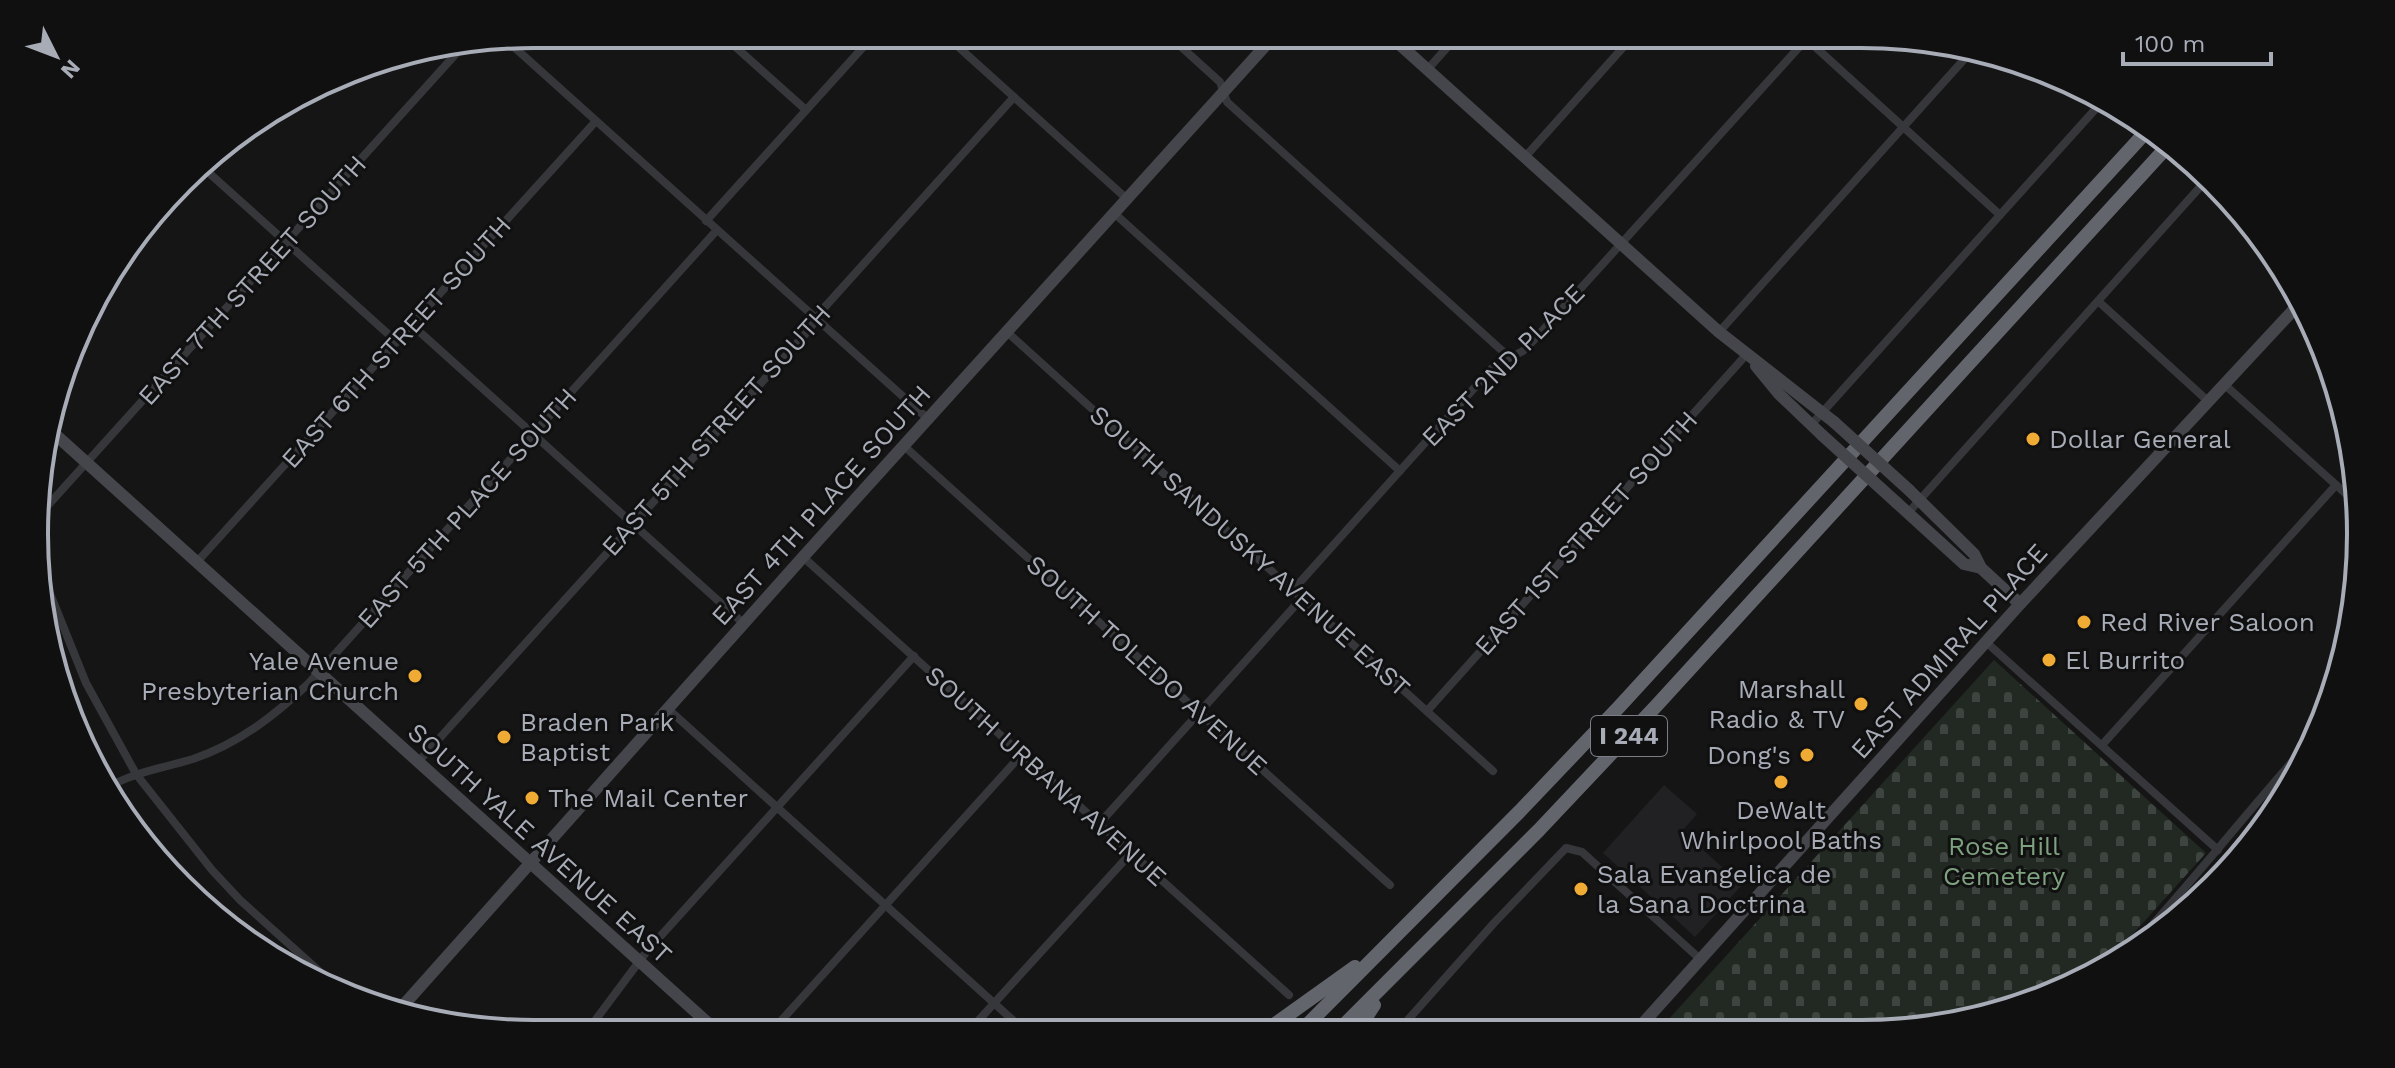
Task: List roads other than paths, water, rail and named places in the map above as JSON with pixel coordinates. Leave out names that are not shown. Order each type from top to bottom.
[{"type":"highway","name":"I 244","points":[[1312,1020],[1619,707],[2141,137]]},
{"type":"highway","name":"I 244","points":[[1349,1020],[1647,717],[2162,152]]},
{"type":"highway","points":[[1281,1020],[1385,946]]},
{"type":"highway","points":[[1364,1020],[1391,979]]},
{"type":"street","points":[[737,48],[806,110]]},
{"type":"street","points":[[706,221],[862,48]]},
{"type":"street","points":[[960,48],[1127,199]]},
{"type":"street","points":[[1182,48],[1220,82],[1227,102],[1509,357]]},
{"type":"street","name":"EAST 4TH PLACE SOUTH","points":[[406,1002],[743,623],[1263,48]]},
{"type":"street","points":[[1403,48],[1719,332],[1822,412],[1920,499],[1974,554],[1981,568],[2020,604]]},
{"type":"street","points":[[1427,70],[1447,48]]},
{"type":"street","points":[[1525,157],[1622,48]]},
{"type":"street","name":"EAST 2ND PLACE","points":[[1293,590],[1494,366],[1523,351],[1533,341],[1795,48]]},
{"type":"street","points":[[1819,48],[2000,215]]},
{"type":"street","points":[[516,49],[928,419]]},
{"type":"street","name":"EAST 7TH STREET SOUTH","points":[[49,504],[455,54]]},
{"type":"street","points":[[1719,332],[1964,59]]},
{"type":"street","name":"EAST 5TH STREET SOUTH","points":[[418,762],[1014,97]]},
{"type":"street","points":[[1811,425],[2096,109]]},
{"type":"street","name":"EAST 6TH STREET SOUTH","points":[[196,563],[596,121]]},
{"type":"street","points":[[209,173],[397,342]]},
{"type":"street","points":[[1908,513],[2201,186]]},
{"type":"street","points":[[1114,213],[1400,471]]},
{"type":"street","name":"EAST 5TH PLACE SOUTH","points":[[117,783],[136,774],[193,759],[247,734],[285,706],[717,230]]},
{"type":"street","points":[[2098,301],[2209,402]]},
{"type":"street","name":"EAST ADMIRAL PLACE","points":[[1646,1020],[2020,604],[2293,311]]},
{"type":"street","points":[[412,325],[743,623]]},
{"type":"street","name":"SOUTH SANDUSKY AVENUE EAST","points":[[1007,332],[1493,771]]},
{"type":"street","points":[[1746,355],[1811,425],[1964,564],[1981,568]]},
{"type":"street","name":"EAST 1ST STREET SOUTH","points":[[1427,711],[1746,355]]},
{"type":"street","points":[[2225,385],[2345,493]]},
{"type":"street","name":"SOUTH YALE AVENUE EAST","points":[[58,437],[704,1020]]},
{"type":"street","name":"SOUTH TOLEDO AVENUE","points":[[904,446],[1390,885]]},
{"type":"street","points":[[2102,745],[2336,485]]},
{"type":"street","name":"SOUTH URBANA AVENUE","points":[[803,557],[1289,995]]},
{"type":"street","points":[[1099,824],[1302,598]]},
{"type":"street","points":[[52,599],[86,683],[136,774],[212,870],[240,900],[316,969]]},
{"type":"street","points":[[1986,642],[2218,850]]},
{"type":"street","points":[[596,1020],[647,951],[914,656]]},
{"type":"street","points":[[667,708],[1013,1020]]},
{"type":"street","points":[[782,1020],[1022,754]]},
{"type":"street","points":[[2159,918],[2253,804],[2284,773]]},
{"type":"street","points":[[1408,1020],[1559,854],[1571,847],[1582,852],[1700,959]]},
{"type":"street","points":[[979,1020],[1131,853]]},
{"type":"place","name":"Dollar General","points":[[2033,439]]},
{"type":"place","name":"Red River Saloon","points":[[2084,622]]},
{"type":"place","name":"El Burrito","points":[[2049,660]]},
{"type":"place","name":"Yale Avenue Presbyterian Church","points":[[415,676]]},
{"type":"place","name":"Marshall Radio & TV","points":[[1861,704]]},
{"type":"place","name":"Braden Park Baptist","points":[[504,737]]},
{"type":"place","name":"Dong's","points":[[1807,755]]},
{"type":"place","name":"DeWalt Whirlpool Baths","points":[[1781,782]]},
{"type":"place","name":"The Mail Center","points":[[532,798]]},
{"type":"place","name":"Sala Evangelica de la Sana Doctrina","points":[[1581,889]]},
{"type":"park label","name":"Rose Hill Cemetery","points":[[2004,861]]}]
